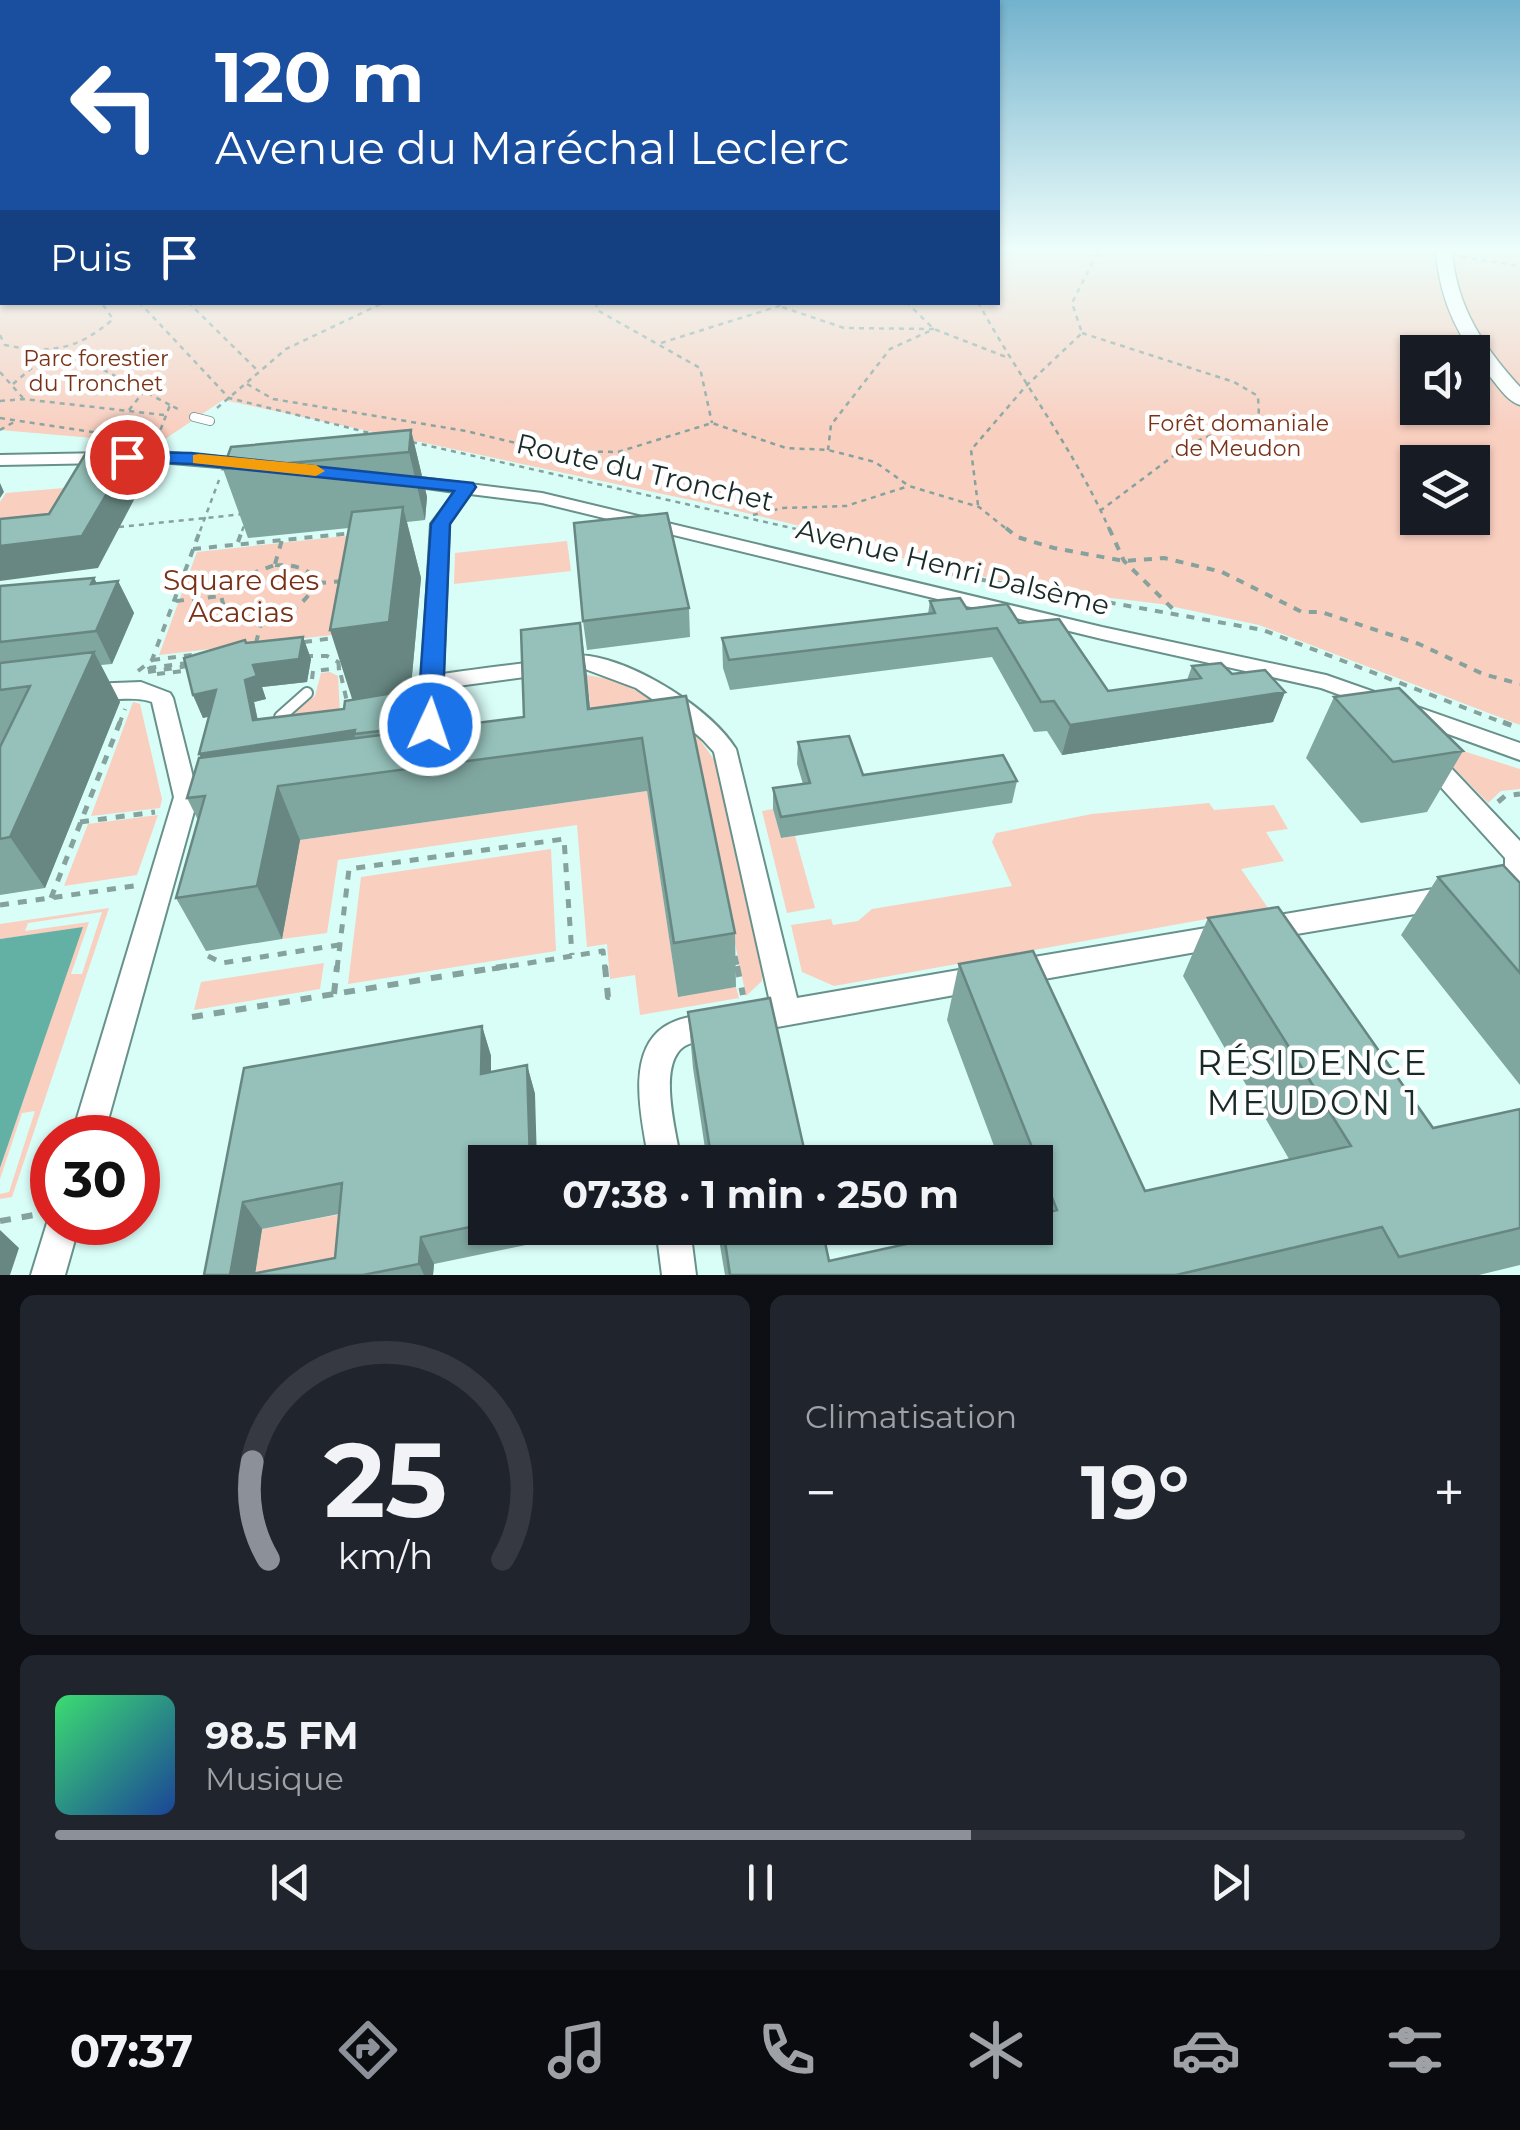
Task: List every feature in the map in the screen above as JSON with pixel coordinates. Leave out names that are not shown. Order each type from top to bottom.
[{"type":"main road","points":[[1455,312],[1462,327],[1520,399]]},
{"type":"street","points":[[0,451],[29,457]]},
{"type":"street","points":[[0,460],[160,457],[279,467]]},
{"type":"street","name":"Avenue Henri Dalsème","points":[[377,478],[542,498],[1102,633],[1326,682],[1520,752]]},
{"type":"street","points":[[408,764],[418,760],[429,747],[440,524],[467,487]]},
{"type":"street","points":[[431,692],[585,662],[617,672],[696,719],[725,749],[786,1012]]},
{"type":"street","points":[[64,693],[144,676],[162,698],[191,800],[161,882],[95,1115]]},
{"type":"street","points":[[663,1145],[654,1072],[661,1046],[677,1034],[1500,888],[1517,876],[1518,855],[1429,759],[1418,728],[1422,714]]},
{"type":"street","points":[[48,1275],[56,1245]]},
{"type":"street","points":[[675,1245],[679,1275]]},
{"type":"lane","points":[[194,417],[210,420]]},
{"type":"lane","points":[[294,729],[278,727],[277,722],[307,692]]},
{"type":"lane","points":[[366,711],[431,692]]},
{"type":"path","points":[[5,345],[48,354],[67,351],[113,318],[108,312]]},
{"type":"path","points":[[147,312],[211,384],[229,398],[312,422],[388,437]]},
{"type":"path","points":[[198,312],[257,371]]},
{"type":"path","points":[[218,408],[248,384],[257,371],[316,335],[365,312]]},
{"type":"path","points":[[599,312],[626,330],[662,343],[700,368],[712,424]]},
{"type":"path","points":[[662,343],[759,312]]},
{"type":"path","points":[[801,312],[844,328],[934,329],[1008,358]]},
{"type":"path","points":[[916,312],[934,329]]},
{"type":"path","points":[[983,312],[1008,358],[1088,480],[1124,561],[1178,613]]},
{"type":"path","points":[[1075,312],[1082,333]]},
{"type":"path","points":[[828,450],[831,425],[890,349],[934,329]]},
{"type":"path","points":[[978,507],[971,450],[1026,386],[1082,333]]},
{"type":"path","points":[[1082,333],[1234,382],[1258,396],[1258,417],[1189,444],[1101,510]]},
{"type":"path","points":[[1,337],[5,345]]},
{"type":"path","points":[[0,353],[5,345]]},
{"type":"path","points":[[67,351],[194,417]]},
{"type":"path","points":[[12,384],[48,354]]},
{"type":"path","points":[[0,372],[24,398]]},
{"type":"path","points":[[248,384],[274,399],[466,431],[549,451],[618,452],[712,424],[786,448],[828,450],[875,462],[909,486],[978,507],[1017,537],[1124,561],[1164,558],[1222,572],[1302,612],[1321,612],[1420,644],[1483,674],[1520,684]]},
{"type":"path","points":[[128,410],[144,390]]},
{"type":"path","points":[[0,402],[24,398],[166,415]]},
{"type":"path","points":[[156,440],[170,405]]},
{"type":"path","points":[[0,418],[138,439]]},
{"type":"path","points":[[0,430],[14,422]]},
{"type":"path","name":"Route du Tronchet","points":[[406,440],[750,516],[944,574],[1262,630],[1520,728]]},
{"type":"path","points":[[144,676],[195,666],[196,662],[149,668],[222,472],[212,471],[223,462]]},
{"type":"path","points":[[750,516],[783,508],[846,506],[909,486]]},
{"type":"path","points":[[106,528],[248,514],[237,544]]},
{"type":"path","points":[[194,549],[355,532]]},
{"type":"path","points":[[275,565],[282,540]]},
{"type":"path","points":[[174,602],[221,596],[234,580],[275,565],[304,568],[312,573],[316,584]]},
{"type":"path","points":[[316,584],[357,579]]},
{"type":"path","points":[[221,596],[226,611],[234,616],[262,618],[295,608],[307,599],[316,584]]},
{"type":"path","points":[[262,618],[254,648],[272,646]]},
{"type":"path","points":[[289,644],[340,638]]},
{"type":"path","points":[[152,660],[209,653]]},
{"type":"path","points":[[298,656],[326,656],[338,662],[348,710],[366,711]]},
{"type":"path","points":[[51,898],[128,702],[152,660]]},
{"type":"path","points":[[313,671],[341,668]]},
{"type":"path","points":[[144,676],[204,669]]},
{"type":"path","points":[[80,822],[191,800]]},
{"type":"path","points":[[334,994],[349,869],[564,838],[572,956]]},
{"type":"path","points":[[0,905],[161,882]]},
{"type":"path","points":[[208,956],[222,963],[340,945]]},
{"type":"path","points":[[192,1017],[603,951],[608,998],[612,996]]},
{"type":"path","points":[[734,952],[745,1005]]},
{"type":"path","points":[[0,1221],[30,1216]]},
{"type":"green space","name":"Forêt domaniale de Meudon","points":[[0,312],[1520,312],[1520,725],[1259,625],[1161,604],[1062,592],[924,565],[804,527],[705,503],[223,400],[165,439],[151,443],[0,430]]},
{"type":"green space","points":[[87,486],[66,522],[0,528],[0,502],[6,493]]},
{"type":"green space","name":"Square des Acacias","points":[[364,534],[349,633],[159,655],[197,552]]},
{"type":"green space","points":[[567,541],[571,571],[454,584],[455,553]]},
{"type":"green space","points":[[321,673],[338,676],[340,713],[294,718],[296,711],[315,696]]},
{"type":"green space","points":[[587,675],[618,681],[664,706],[596,762]]},
{"type":"green space","points":[[133,702],[140,704],[162,799],[160,808],[91,816]]},
{"type":"green space","points":[[690,726],[718,765],[763,968],[762,981],[746,996]]},
{"type":"green space","points":[[1460,750],[1520,769],[1520,789],[1501,791],[1488,803],[1449,763]]},
{"type":"green space","points":[[647,791],[678,996],[736,987],[739,998],[640,1015],[635,975],[610,979],[607,944],[587,947],[577,825],[338,860],[327,933],[282,939],[300,840]]},
{"type":"green space","points":[[1209,803],[1214,810],[1274,805],[1288,829],[1266,832],[1284,861],[1241,869],[1268,908],[834,986],[802,972],[791,925],[831,919],[833,925],[858,921],[872,909],[1012,886],[992,842],[996,833],[1092,814]]},
{"type":"green space","points":[[773,809],[781,838],[795,836],[815,908],[787,913],[762,811]]},
{"type":"green space","points":[[158,815],[137,875],[64,886],[88,824]]},
{"type":"green space","points":[[551,849],[556,951],[348,984],[361,877]]},
{"type":"green space","points":[[109,908],[40,1115],[34,1115],[35,1111],[22,1113],[0,1179],[0,1168],[82,928],[0,939],[0,924]],"holes":[[[102,912],[82,974],[71,974],[89,922],[25,931],[28,923]]]},
{"type":"green space","points":[[324,963],[320,989],[194,1010],[201,982]]},
{"type":"green space","points":[[30,1127],[30,1143],[12,1197],[0,1199],[0,1194],[9,1192]]},
{"type":"green space","points":[[358,1211],[352,1275],[255,1275],[262,1229]]},
{"type":"shaded area","points":[[83,927],[0,1168],[0,939]]},
{"type":"building","points":[[411,430],[409,452],[223,469],[231,447]]},
{"type":"building","points":[[133,449],[82,536],[0,546],[0,519],[49,514],[86,453]]},
{"type":"building","points":[[403,507],[389,622],[330,630],[352,512]]},
{"type":"building","points":[[667,513],[689,608],[583,621],[574,523]]},
{"type":"building","points":[[94,578],[91,584],[118,581],[96,631],[0,642],[0,586]]},
{"type":"building","points":[[960,598],[967,609],[1007,604],[1019,623],[1059,619],[1108,691],[1201,678],[1192,666],[1221,663],[1232,674],[1265,670],[1285,692],[1070,725],[1054,701],[1041,702],[997,628],[729,660],[722,638],[935,613],[930,601]]},
{"type":"building","points":[[580,623],[588,709],[686,696],[735,933],[674,943],[642,738],[278,786],[257,886],[176,898],[205,796],[187,798],[199,758],[524,717],[521,630]]},
{"type":"building","points":[[303,637],[299,659],[253,665],[257,676],[245,680],[253,720],[344,709],[345,701],[393,693],[388,730],[354,734],[355,730],[199,754],[216,690],[193,695],[184,658],[245,640],[246,643]]},
{"type":"building","points":[[94,652],[10,837],[0,839],[0,747],[30,686],[0,690],[0,663]]},
{"type":"building","points":[[1399,688],[1463,751],[1393,762],[1334,697]]},
{"type":"building","points":[[849,736],[863,775],[1003,755],[1017,781],[781,817],[773,788],[810,783],[798,742]]},
{"type":"building","points":[[1503,865],[1520,883],[1520,973],[1438,877]]},
{"type":"building","points":[[1278,907],[1433,1128],[1520,1109],[1520,1228],[1399,1257],[1382,1227],[1176,1275],[730,1275],[726,1245],[826,1245],[829,1261],[902,1245],[1053,1245],[1053,1211],[1057,1210],[1053,1200],[1053,1145],[1031,1145],[959,964],[1033,951],[1145,1191],[1351,1146],[1208,918]]},
{"type":"building","points":[[770,998],[803,1145],[709,1145],[688,1012]]},
{"type":"building","points":[[482,1026],[481,1074],[527,1065],[529,1145],[468,1145],[468,1227],[421,1237],[419,1264],[363,1275],[246,1275],[335,1258],[342,1183],[243,1202],[230,1275],[204,1275],[244,1068]]},
{"type":"slow traffic","points":[[199,459],[316,471]]},
{"type":"district","name":"RÉSIDENCE MEUDON 1","points":[[1313,1082]]},
{"type":"route","points":[[127,457],[191,458],[467,487],[440,524],[430,725]]},
{"type":"park label","name":"Parc forestier du Tronchet","points":[[96,370]]}]
